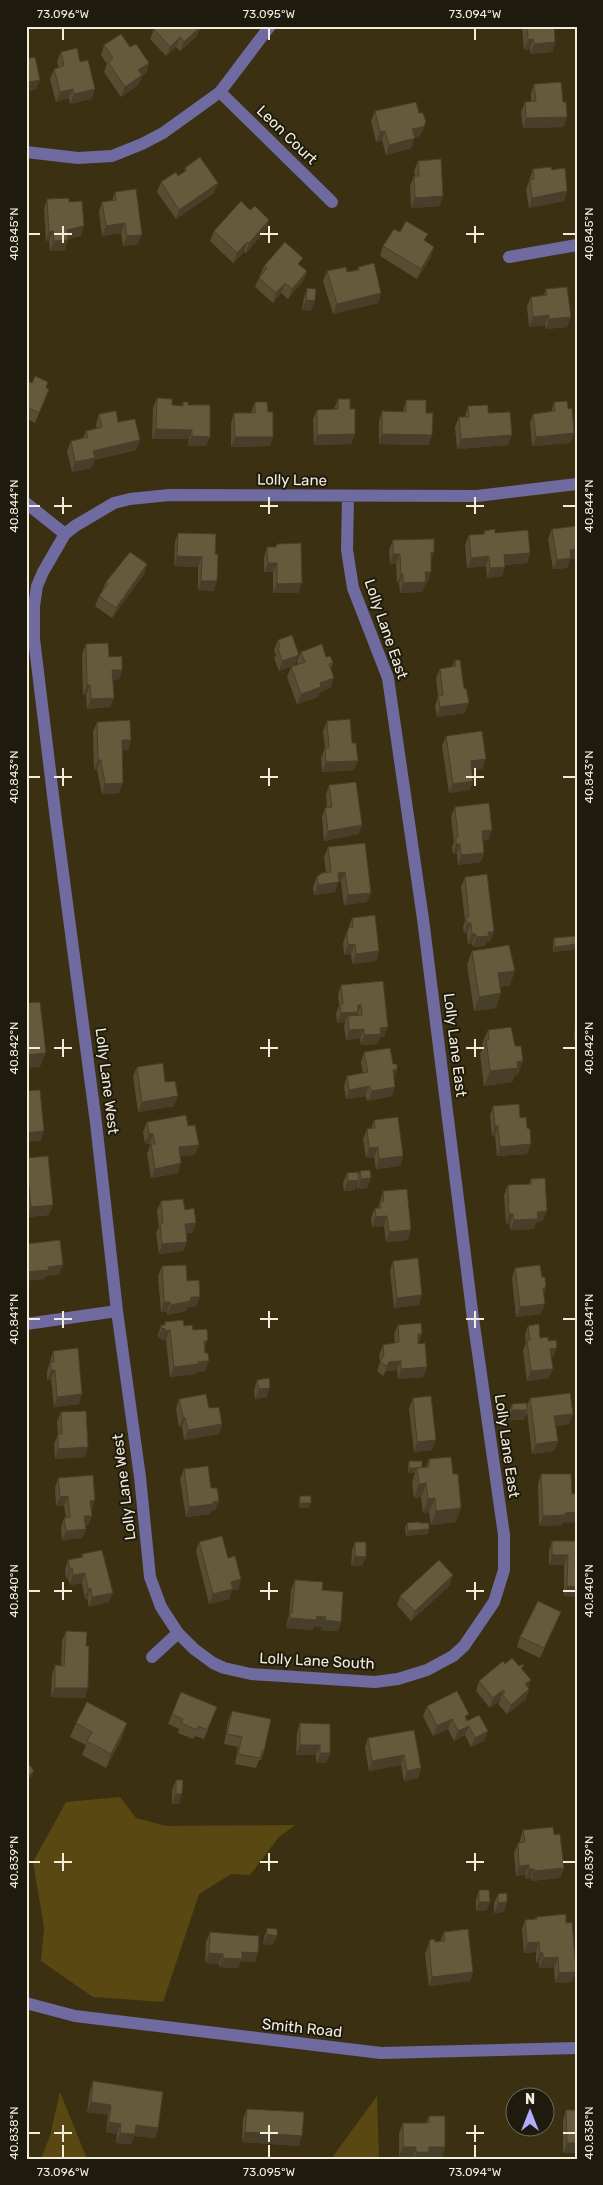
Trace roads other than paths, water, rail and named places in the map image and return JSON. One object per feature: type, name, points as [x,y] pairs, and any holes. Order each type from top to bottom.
[{"type":"street","points":[[26,152],[78,158],[112,156],[142,144],[163,132],[220,92],[270,26]]},
{"type":"street","name":"Leon Court","points":[[220,92],[332,202]]},
{"type":"street","points":[[509,257],[577,246]]},
{"type":"street","name":"Lolly Lane","points":[[65,534],[74,526],[114,503],[148,496],[477,496],[577,484]]},
{"type":"street","name":"Lolly Lane East","points":[[348,497],[346,550],[353,588],[388,678],[423,919],[472,1310],[504,1535],[504,1570],[494,1602]]},
{"type":"street","points":[[26,503],[65,534]]},
{"type":"street","name":"Lolly Lane West","points":[[65,534],[37,586],[34,606],[34,639],[96,1123],[117,1310],[140,1477],[150,1578],[161,1606],[178,1632]]},
{"type":"street","points":[[26,1324],[117,1310]]},
{"type":"street","name":"Lolly Lane South","points":[[178,1632],[203,1657],[224,1668],[251,1674],[375,1682],[411,1676],[454,1656],[476,1632],[494,1602]]},
{"type":"street","points":[[152,1657],[178,1632]]},
{"type":"street","name":"Smith Road","points":[[26,2003],[75,2016],[381,2052],[577,2048]]}]
